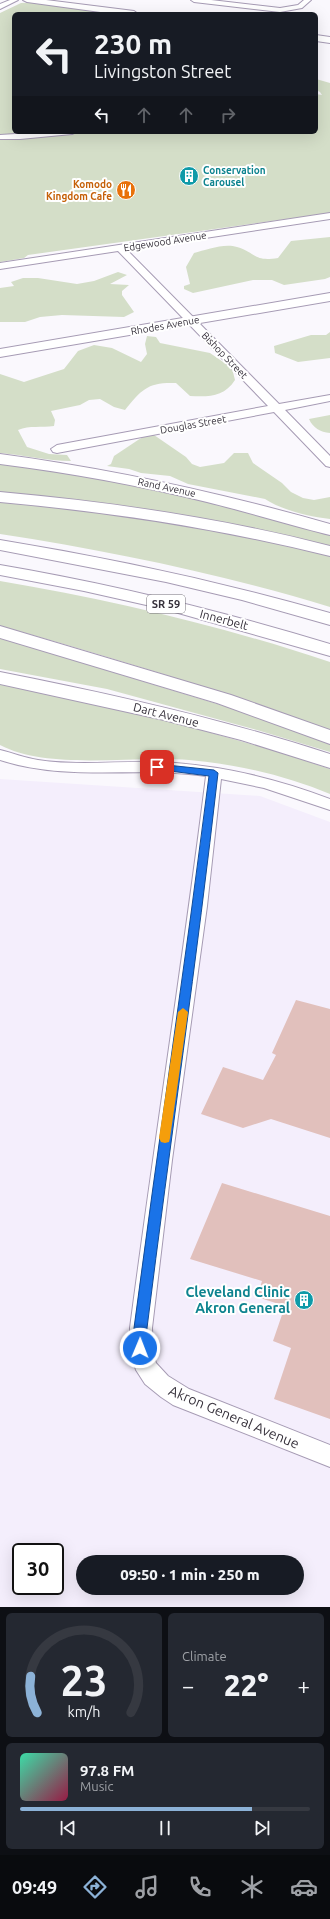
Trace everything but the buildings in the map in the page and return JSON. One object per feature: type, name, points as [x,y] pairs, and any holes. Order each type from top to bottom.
[{"type":"main road","name":"Rand Avenue","points":[[0,459],[75,469],[156,485],[255,508],[330,530]]},
{"type":"main road","points":[[0,497],[78,504],[147,513],[224,526],[330,551]]},
{"type":"main road","name":"SR 59","points":[[0,545],[130,568],[228,591],[330,619]]},
{"type":"main road","name":"Innerbelt","points":[[0,570],[86,585],[155,601],[330,650]]},
{"type":"main road","points":[[0,632],[224,699],[330,737]]},
{"type":"main road","name":"Dart Avenue","points":[[3,679],[65,690],[178,717],[285,746],[330,761]]},
{"type":"street","points":[[0,7],[15,0]]},
{"type":"street","points":[[27,0],[119,12]]},
{"type":"street","points":[[194,0],[280,10],[300,7],[308,0]]},
{"type":"street","points":[[222,11],[239,0]]},
{"type":"street","points":[[318,38],[330,40]]},
{"type":"street","points":[[0,137],[51,134]]},
{"type":"street","name":"Edgewood Avenue","points":[[0,266],[330,216]]},
{"type":"street","name":"Bishop Street","points":[[120,248],[330,463]]},
{"type":"street","name":"Rhodes Avenue","points":[[0,353],[330,297]]},
{"type":"street","name":"Douglas Street","points":[[57,449],[330,398]]},
{"type":"street","points":[[0,755],[14,760],[54,767],[77,769],[157,767],[214,773],[268,782],[330,804]]},
{"type":"street","name":"Akron General Avenue","points":[[214,773],[198,906],[140,1328],[140,1348],[143,1362],[149,1374],[158,1384],[181,1396],[330,1456]]},
{"type":"shaded area","points":[[0,779],[260,796],[330,822],[330,1607],[0,1607]]},
{"type":"green space","points":[[41,2],[114,12],[12,12],[12,134],[318,134],[318,94],[322,95],[318,91],[318,80],[330,83],[330,213],[28,255],[24,258],[0,262],[0,13],[21,3]]},
{"type":"green space","points":[[330,237],[330,277],[325,279],[284,285],[272,280],[253,280],[193,293],[184,289],[184,286],[190,284],[186,267],[194,253],[215,247],[232,246],[243,249],[259,258],[270,259],[278,258],[291,241]]},
{"type":"green space","points":[[118,272],[127,275],[110,284],[129,285],[122,291],[122,295],[134,312],[124,317],[62,315],[40,317],[25,322],[0,322],[0,288],[14,286],[11,282],[23,278],[38,278],[77,284],[94,281]]},
{"type":"green space","points":[[330,332],[330,358],[298,362],[275,353],[274,346],[311,335],[326,335]]},
{"type":"green space","points":[[147,336],[156,337],[160,343],[210,353],[232,368],[235,380],[226,390],[210,396],[190,396],[176,383],[159,384],[146,388],[125,410],[114,407],[100,399],[89,400],[80,405],[51,411],[55,420],[54,426],[18,430],[27,447],[49,454],[67,455],[71,461],[0,453],[0,374],[24,382],[64,369],[78,351],[94,345],[112,348],[141,362],[147,354],[145,344]]},
{"type":"green space","points":[[330,415],[330,433],[317,429],[309,419]]},
{"type":"green space","points":[[154,435],[186,457],[192,464],[200,467],[224,463],[234,453],[248,453],[253,463],[282,483],[291,492],[303,498],[314,500],[330,497],[330,519],[314,517],[296,512],[265,499],[188,484],[170,476],[141,473],[129,469],[107,466],[111,464],[114,456],[138,440],[145,436]]},
{"type":"green space","points":[[0,463],[64,471],[191,496],[330,534],[330,548],[0,495]]},
{"type":"green space","points":[[0,501],[189,523],[330,555],[330,607],[248,584],[166,564],[0,534]]},
{"type":"green space","points":[[0,581],[125,605],[166,615],[249,637],[330,662],[330,730],[166,675],[0,626]]},
{"type":"green space","points":[[0,638],[234,709],[330,744],[330,752],[257,730],[107,689],[0,669]]},
{"type":"green space","points":[[0,685],[8,685],[123,708],[283,753],[330,769],[330,794],[279,776],[225,764],[167,759],[67,760],[43,758],[20,753],[0,745]]},
{"type":"slow traffic","points":[[165,1138],[183,1012]]},
{"type":"place","name":"Conservation Carousel","points":[[189,176]]},
{"type":"place","name":"Komodo Kingdom Cafe","points":[[126,190]]},
{"type":"place","name":"Cleveland Clinic Akron General","points":[[304,1300]]},
{"type":"route","points":[[140,1348],[140,1328],[198,906],[214,773],[157,767]]}]
